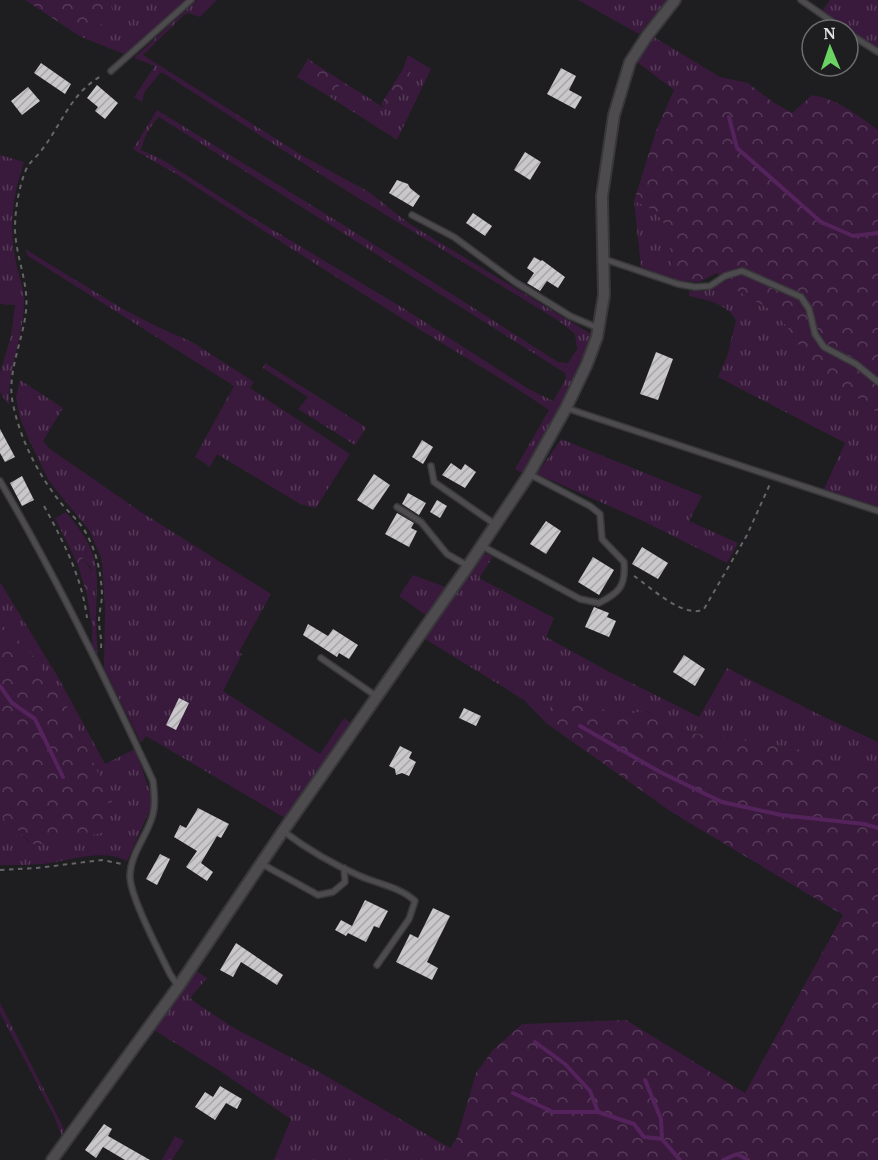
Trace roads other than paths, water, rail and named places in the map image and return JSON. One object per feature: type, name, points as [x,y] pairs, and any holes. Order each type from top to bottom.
[{"type":"street","points":[[52,1160],[178,987],[283,831],[482,546],[529,474],[566,408],[587,364],[598,328],[604,295],[602,196],[608,144],[623,80],[630,62],[675,0]]},
{"type":"lane","points":[[111,71],[191,0]]},
{"type":"lane","points":[[801,0],[827,18]]},
{"type":"lane","points":[[860,41],[878,52]]},
{"type":"lane","points":[[412,215],[454,237],[515,282],[570,316],[598,328]]},
{"type":"lane","points":[[604,259],[678,284],[695,287],[710,286],[725,276],[742,271],[801,297],[809,309],[815,334],[824,347],[856,364],[878,382]]},
{"type":"lane","points":[[566,408],[878,511]]},
{"type":"lane","points":[[431,466],[434,482],[496,525]]},
{"type":"lane","points":[[482,546],[580,599],[599,603],[615,595],[624,579],[624,562],[602,539],[600,514],[590,506],[529,474]]},
{"type":"lane","points":[[0,480],[99,664],[153,781],[155,801],[153,816],[136,852],[130,878],[135,897],[178,987]]},
{"type":"lane","points":[[397,507],[421,522],[447,554],[468,566]]},
{"type":"lane","points":[[321,658],[378,697]]},
{"type":"lane","points":[[283,831],[311,852],[407,894],[415,901],[409,919],[377,965]]},
{"type":"lane","points":[[262,864],[318,895],[333,892],[345,882],[344,868]]},
{"type":"waterway","points":[[729,117],[737,148],[821,222],[853,236],[878,233]]},
{"type":"waterway","points":[[0,686],[12,703],[35,719],[63,777]]},
{"type":"waterway","points":[[580,726],[660,772],[722,802],[781,815],[864,824],[878,828]]},
{"type":"waterway","points":[[535,1042],[565,1064],[590,1091],[598,1112]]},
{"type":"waterway","points":[[645,1080],[661,1119],[662,1139]]},
{"type":"waterway","points":[[513,1093],[553,1112],[598,1112],[634,1124],[644,1137],[662,1139],[680,1160]]},
{"type":"waterway","points":[[723,1160],[737,1154],[748,1160]]}]
